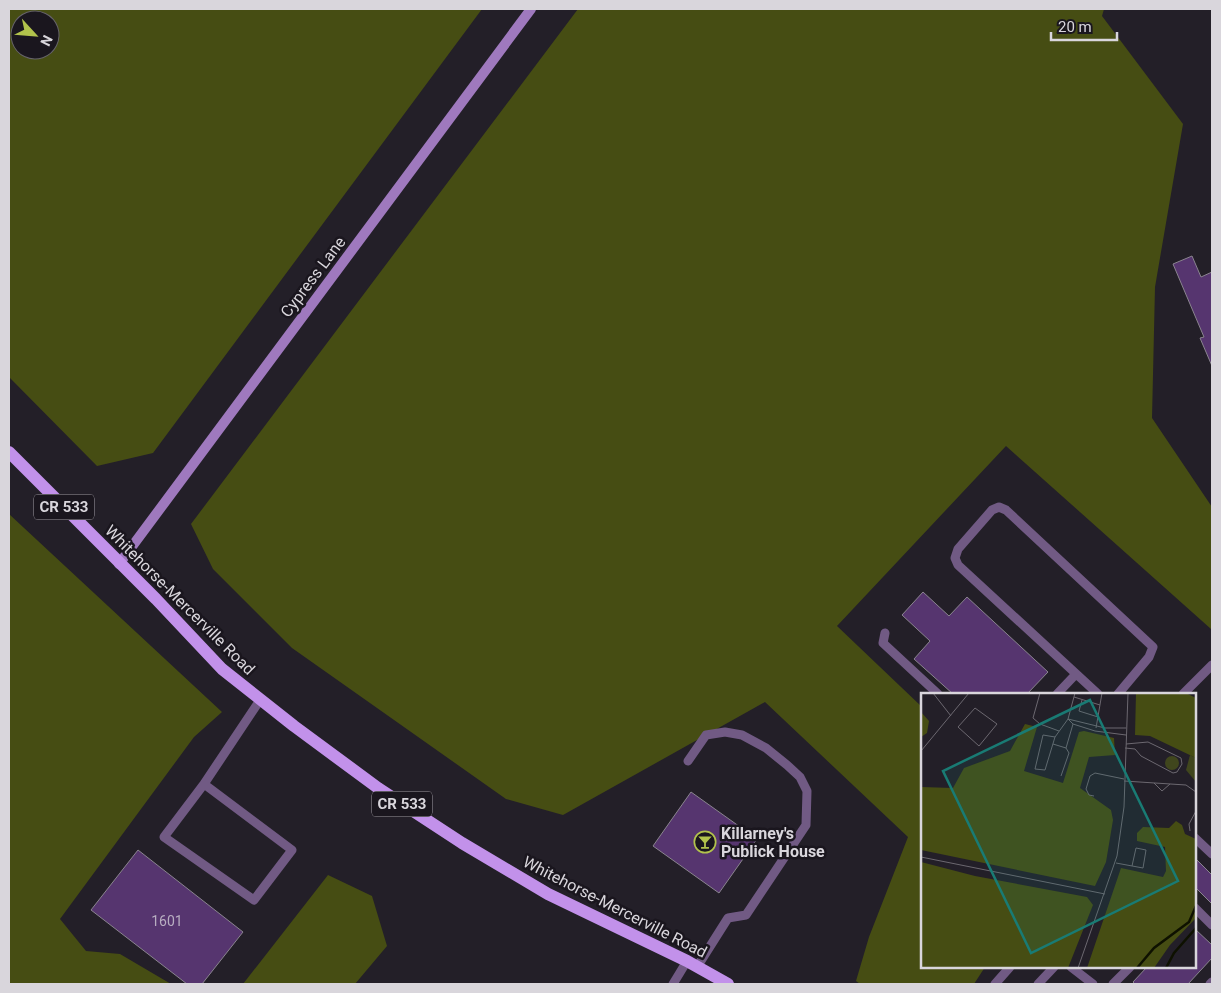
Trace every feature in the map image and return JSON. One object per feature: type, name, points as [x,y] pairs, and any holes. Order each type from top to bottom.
[{"type":"main road","name":"Whitehorse-Mercerville Road","points":[[9,452],[222,669],[260,700],[378,788],[462,844],[548,894],[692,964],[728,984]]},
{"type":"street","name":"Cypress Lane","points":[[119,564],[531,9]]},
{"type":"lane","points":[[1097,693],[958,565],[955,558],[958,549],[992,510],[999,507],[1006,510],[1154,647],[1149,657],[1119,693]]},
{"type":"lane","points":[[885,634],[883,643],[937,693]]},
{"type":"lane","points":[[1184,693],[1212,665]]},
{"type":"lane","points":[[1058,693],[1076,674]]},
{"type":"lane","points":[[204,784],[292,850],[254,900],[164,837],[204,784],[260,700]]},
{"type":"lane","points":[[674,984],[728,918],[746,915],[806,826],[807,791],[800,778],[766,748],[742,735],[726,732],[706,736],[688,761]]},
{"type":"lane","points":[[1196,839],[1212,854]]},
{"type":"lane","points":[[1196,909],[1212,925]]},
{"type":"lane","points":[[995,984],[1009,968]]},
{"type":"lane","points":[[1038,984],[1053,968]]},
{"type":"lane","points":[[1072,968],[1093,984]]},
{"type":"lane","points":[[1114,984],[1129,968]]},
{"type":"green space","points":[[9,9],[482,9],[153,453],[97,466],[9,377]]},
{"type":"green space","points":[[578,9],[1104,9],[1102,16],[1183,124],[1155,287],[1152,418],[1212,507],[1211,629],[1006,446],[837,626],[921,706],[921,968],[984,968],[974,984],[860,984],[856,981],[869,937],[908,837],[765,702],[563,815],[506,799],[292,648],[213,569],[191,524]]},
{"type":"green space","points":[[9,514],[222,712],[194,737],[60,919],[86,951],[120,954],[171,984],[9,984]]},
{"type":"green space","points":[[328,875],[372,896],[387,946],[355,984],[243,984]]},
{"type":"building","points":[[1192,256],[1201,277],[1212,272],[1212,366],[1200,338],[1204,337],[1173,264]]},
{"type":"building","points":[[923,592],[949,616],[967,597],[1048,672],[1028,693],[952,693],[914,659],[930,641],[902,615]]},
{"type":"building","name":"Killarney's Publick House","points":[[691,792],[757,839],[719,893],[653,846]]},
{"type":"building","points":[[138,850],[243,932],[202,984],[187,984],[91,910]]},
{"type":"building","points":[[1196,859],[1212,875],[1212,904],[1196,888]]},
{"type":"building","points":[[1196,930],[1212,945],[1212,958],[1188,984],[1135,984],[1133,982],[1146,968],[1196,968]]},
{"type":"place","name":"Killarney's Publick House","points":[[705,842]]}]
